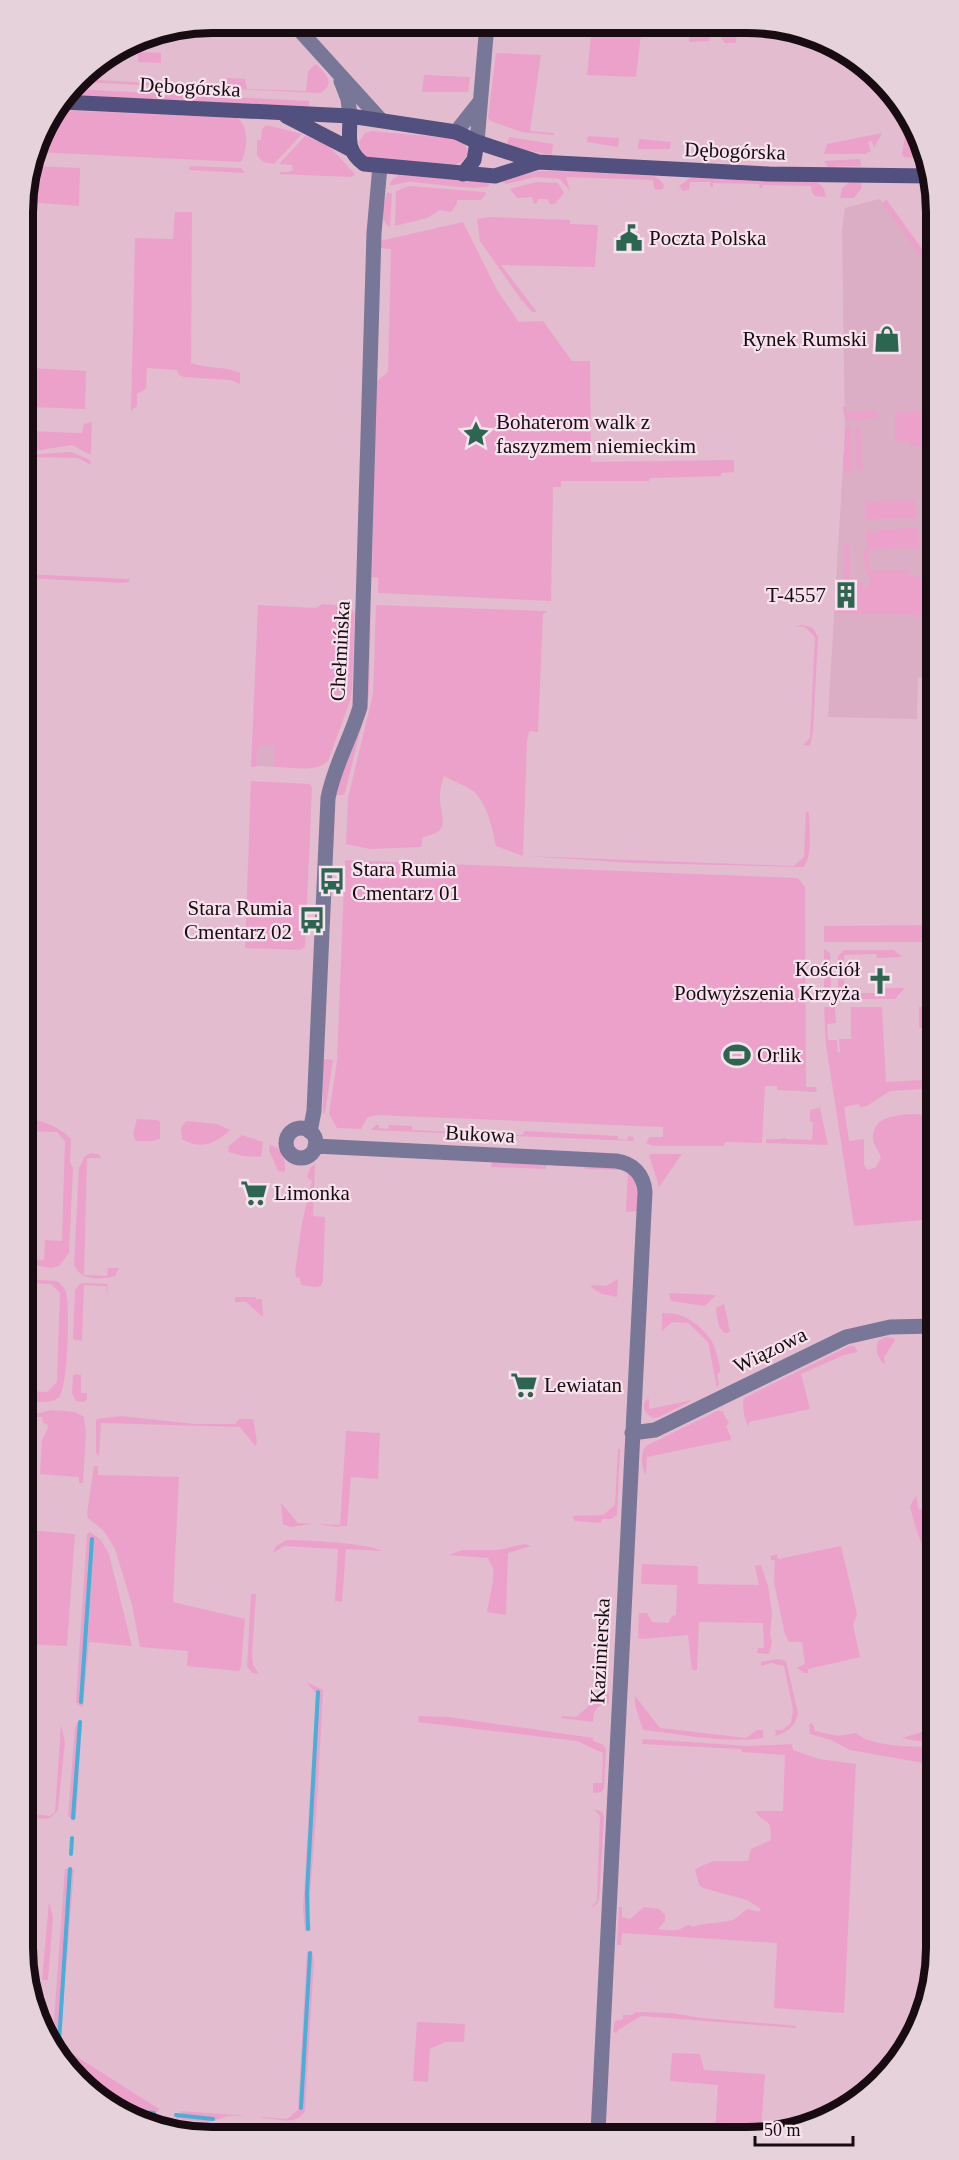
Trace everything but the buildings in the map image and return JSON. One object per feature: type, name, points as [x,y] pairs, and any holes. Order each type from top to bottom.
[{"type":"main road","name":"Dębogórska","points":[[70,102],[380,119],[456,132],[477,142],[538,162],[769,174],[922,176]]},
{"type":"main road","name":"Dębogórska","points":[[280,113],[350,149],[363,164],[495,176],[538,162]]},
{"type":"main road","points":[[350,116],[350,149]]},
{"type":"main road","points":[[463,174],[474,160],[477,142]]},
{"type":"street","points":[[302,33],[380,119]]},
{"type":"street","points":[[477,142],[486,33]]},
{"type":"street","points":[[338,72],[348,99],[350,116]]},
{"type":"street","points":[[456,132],[479,103]]},
{"type":"street","name":"Chełmińska","points":[[313,1139],[328,798],[332,777],[360,707],[374,233],[380,166]]},
{"type":"street","name":"Bukowa","points":[[313,1139],[616,1161],[627,1163],[639,1174]]},
{"type":"street","name":"Kazimierska","points":[[598,2127],[645,1192],[639,1174]]},
{"type":"street","name":"Wiązowa","points":[[632,1434],[655,1430],[846,1337],[890,1328],[926,1326]]},
{"type":"shaded area","points":[[591,33],[641,33],[636,77],[587,75]]},
{"type":"shaded area","points":[[690,33],[710,33],[709,41],[689,42]]},
{"type":"shaded area","points":[[717,33],[737,33],[736,43],[725,43]]},
{"type":"shaded area","points":[[138,52],[161,53],[161,63],[138,62]]},
{"type":"shaded area","points":[[496,53],[541,55],[530,131],[554,133],[554,135],[521,132],[488,118]]},
{"type":"shaded area","points":[[316,64],[326,75],[329,82],[325,90],[320,93],[88,82],[91,80],[227,87],[227,78],[245,79],[247,89],[306,91],[308,71]]},
{"type":"shaded area","points":[[424,75],[470,77],[468,92],[422,92]]},
{"type":"shaded area","points":[[81,89],[309,101],[309,107],[76,96]]},
{"type":"shaded area","points":[[65,110],[237,118],[244,126],[246,138],[241,162],[44,152],[51,133]]},
{"type":"shaded area","points":[[266,125],[302,134],[274,164],[263,162],[257,155],[257,140],[261,140],[262,130]]},
{"type":"shaded area","points":[[372,131],[459,139],[466,147],[467,154],[463,160],[454,165],[369,158],[361,152],[359,142],[365,133]]},
{"type":"shaded area","points":[[882,133],[874,148],[872,141],[868,142],[871,151],[865,154],[824,154],[827,144]]},
{"type":"shaded area","points":[[305,136],[327,144],[355,174],[352,177],[279,174],[293,170],[292,165],[279,164]]},
{"type":"shaded area","points":[[588,136],[619,138],[618,147],[587,142]]},
{"type":"shaded area","points":[[905,136],[909,136],[918,158],[904,157],[902,154]]},
{"type":"shaded area","points":[[509,137],[553,144],[552,154],[506,146]]},
{"type":"shaded area","points":[[639,139],[671,142],[670,149],[638,149]]},
{"type":"shaded area","points":[[860,159],[861,166],[828,167],[824,161]]},
{"type":"shaded area","points":[[39,166],[80,168],[79,206],[33,202]]},
{"type":"shaded area","points":[[190,166],[241,168],[245,173],[189,170]]},
{"type":"shaded area","points":[[540,171],[653,176],[664,185],[663,189],[657,190],[654,188],[653,180],[566,177],[570,191],[560,179],[536,177],[506,184],[501,180]]},
{"type":"shaded area","points":[[399,175],[489,182],[489,186],[463,187],[409,182],[389,185]]},
{"type":"shaded area","points":[[690,178],[812,181],[822,186],[826,197],[815,196],[811,186],[763,185],[760,188],[759,184],[713,183],[713,187],[710,186],[710,182],[690,182],[689,190],[683,191],[679,186]]},
{"type":"shaded area","points":[[852,180],[862,180],[861,189],[854,198],[840,198],[842,188]]},
{"type":"shaded area","points":[[536,182],[558,183],[564,193],[555,204],[550,204],[547,199],[538,199],[534,204],[532,197],[517,198],[510,189]]},
{"type":"shaded area","points":[[409,186],[485,192],[486,194],[481,200],[457,200],[451,212],[440,210],[427,218],[395,226],[396,191]]},
{"type":"shaded area","points":[[387,192],[392,194],[390,227],[383,215]]},
{"type":"shaded area","points":[[879,199],[885,204],[926,265],[926,677],[918,678],[917,719],[828,717],[845,432],[842,230],[845,208]]},
{"type":"shaded area","points":[[886,199],[926,254],[926,265],[883,203]]},
{"type":"shaded area","points":[[175,212],[192,212],[191,363],[240,373],[240,384],[231,380],[184,377],[179,375],[177,370],[147,368],[146,389],[137,394],[137,406],[131,411],[135,238],[173,239]]},
{"type":"shaded area","points":[[490,217],[570,220],[570,224],[598,225],[595,267],[501,265],[537,312],[532,312],[480,241],[477,219]]},
{"type":"shaded area","points":[[463,222],[497,290],[519,322],[543,321],[572,361],[590,361],[591,462],[734,460],[734,472],[721,473],[721,476],[650,478],[649,481],[561,481],[561,487],[553,487],[551,601],[378,593],[378,578],[372,577],[376,382],[388,372],[391,249],[381,248],[380,241]]},
{"type":"shaded area","points":[[33,368],[86,371],[85,409],[33,407]]},
{"type":"shaded area","points":[[843,407],[846,412],[878,412],[878,418],[845,420]]},
{"type":"shaded area","points":[[895,412],[926,412],[926,445],[910,446],[910,441],[895,441]]},
{"type":"shaded area","points":[[92,422],[91,455],[72,445],[33,450],[33,431],[82,433],[84,424]]},
{"type":"shaded area","points":[[845,426],[851,429],[853,471],[843,471]]},
{"type":"shaded area","points":[[876,426],[860,427],[863,470],[857,471],[855,429],[856,427]]},
{"type":"shaded area","points":[[72,452],[90,460],[91,465],[78,458],[33,457],[33,454]]},
{"type":"shaded area","points":[[914,500],[917,518],[866,519],[866,502]]},
{"type":"shaded area","points":[[917,527],[920,548],[868,549],[869,571],[910,570],[910,573],[904,576],[916,576],[926,583],[926,615],[836,613],[838,543],[838,580],[843,580],[844,544],[849,545],[849,580],[861,581],[864,588],[868,588],[871,581],[866,572],[863,550],[867,549],[866,532]]},
{"type":"shaded area","points":[[33,574],[130,579],[125,583],[33,578]]},
{"type":"shaded area","points":[[322,604],[347,606],[355,612],[350,701],[328,761],[323,765],[310,768],[274,767],[274,745],[258,745],[257,766],[251,767],[258,605],[316,608]]},
{"type":"shaded area","points":[[376,605],[547,611],[543,614],[538,732],[529,731],[527,741],[523,856],[496,846],[488,815],[481,800],[470,789],[444,776],[440,793],[442,827],[433,835],[423,837],[421,847],[370,849],[346,844],[348,798],[373,694]]},
{"type":"shaded area","points":[[371,609],[369,695],[345,793],[335,795],[367,699]]},
{"type":"shaded area","points":[[802,625],[813,628],[818,637],[813,731],[810,746],[804,744],[810,738],[815,637],[805,627],[794,626]]},
{"type":"shaded area","points":[[258,745],[275,745],[274,767],[257,766]]},
{"type":"shaded area","points":[[251,781],[310,784],[312,788],[305,947],[300,950],[245,948]]},
{"type":"shaded area","points":[[806,811],[809,813],[810,842],[808,857],[803,867],[633,863],[525,856],[794,866],[804,857]]},
{"type":"shaded area","points":[[345,860],[798,878],[805,887],[806,1087],[816,1087],[817,1092],[777,1090],[777,1086],[765,1086],[762,1143],[725,1142],[724,1146],[653,1146],[646,1143],[650,1137],[663,1137],[663,1127],[376,1115],[367,1118],[361,1129],[337,1128],[329,1114],[337,1061]]},
{"type":"shaded area","points":[[926,925],[926,942],[824,942],[824,926]]},
{"type":"shaded area","points":[[824,949],[830,953],[831,996],[824,1001]]},
{"type":"shaded area","points":[[844,950],[894,950],[902,957],[877,958],[876,954],[844,955],[844,993],[852,993],[852,999],[842,999],[838,994],[838,956]]},
{"type":"shaded area","points":[[877,988],[905,988],[895,999],[857,999],[857,993],[876,993]]},
{"type":"shaded area","points":[[824,1007],[835,1007],[836,1023],[827,1024],[828,1040],[837,1040],[838,1053],[840,1052],[839,1039],[851,1039],[851,1007],[882,1007],[886,1082],[922,1080],[922,1089],[890,1091],[867,1106],[860,1107],[859,1104],[844,1107],[849,1141],[864,1139],[864,1165],[868,1170],[876,1167],[881,1158],[873,1139],[875,1128],[880,1122],[897,1116],[926,1114],[926,1220],[854,1226],[826,1045]]},
{"type":"shaded area","points":[[919,1007],[926,1007],[926,1028],[919,1028]]},
{"type":"shaded area","points":[[333,1060],[325,1113],[323,1113],[323,1061]]},
{"type":"shaded area","points":[[819,1104],[828,1145],[766,1143],[766,1139],[783,1139],[784,1137],[812,1140],[813,1122],[810,1122],[810,1110],[819,1108]]},
{"type":"shaded area","points":[[137,1119],[160,1122],[160,1139],[136,1141],[133,1134]]},
{"type":"shaded area","points":[[33,1120],[50,1125],[71,1139],[70,1162],[73,1168],[69,1253],[59,1266],[51,1268],[33,1265],[33,1259],[44,1260],[45,1240],[62,1241],[65,1141],[57,1132],[33,1131]]},
{"type":"shaded area","points":[[186,1121],[217,1124],[230,1130],[213,1142],[195,1144],[182,1139],[181,1128]]},
{"type":"shaded area","points":[[379,1125],[379,1128],[388,1129],[389,1125],[412,1126],[412,1130],[477,1133],[478,1129],[497,1130],[497,1134],[523,1135],[524,1131],[618,1136],[618,1139],[627,1140],[628,1136],[633,1137],[634,1141],[371,1130]]},
{"type":"shaded area","points":[[242,1135],[263,1142],[261,1157],[228,1152],[229,1146]]},
{"type":"shaded area","points":[[270,1145],[283,1155],[285,1172],[278,1171],[269,1150]]},
{"type":"shaded area","points":[[91,1153],[100,1155],[101,1158],[87,1158],[84,1275],[107,1276],[108,1268],[119,1268],[115,1276],[103,1278],[85,1276],[77,1270],[74,1264],[79,1168],[85,1156]]},
{"type":"shaded area","points":[[682,1154],[659,1187],[649,1155]]},
{"type":"shaded area","points":[[492,1161],[546,1164],[546,1169],[491,1167]]},
{"type":"shaded area","points":[[315,1164],[313,1216],[325,1217],[323,1281],[321,1286],[315,1287],[301,1285],[300,1278],[296,1277],[295,1272],[302,1222],[312,1181],[307,1177],[310,1168]]},
{"type":"shaded area","points":[[584,1165],[610,1166],[619,1168],[627,1171],[636,1184],[638,1211],[626,1212],[628,1173],[624,1170],[585,1169]]},
{"type":"shaded area","points":[[33,1279],[57,1281],[66,1292],[68,1329],[64,1379],[59,1397],[48,1402],[33,1402],[33,1391],[47,1392],[57,1382],[60,1293],[51,1284],[33,1283]]},
{"type":"shaded area","points":[[618,1279],[617,1297],[602,1294],[591,1285],[606,1286]]},
{"type":"shaded area","points":[[80,1284],[107,1284],[108,1297],[106,1286],[84,1285],[82,1341],[73,1339],[75,1290]]},
{"type":"shaded area","points":[[669,1293],[716,1295],[705,1306],[671,1301]]},
{"type":"shaded area","points":[[235,1297],[262,1299],[263,1317],[246,1302],[235,1302]]},
{"type":"shaded area","points":[[724,1304],[730,1332],[725,1333],[719,1325],[716,1308]]},
{"type":"shaded area","points":[[662,1313],[677,1314],[690,1320],[711,1340],[720,1368],[717,1374],[719,1384],[717,1388],[708,1342],[688,1323],[672,1322],[662,1331]]},
{"type":"shaded area","points":[[885,1337],[895,1340],[884,1357],[885,1365],[880,1360],[877,1347],[879,1340]]},
{"type":"shaded area","points":[[849,1346],[854,1346],[858,1352],[844,1355],[801,1374],[810,1409],[749,1422],[749,1427],[744,1413],[744,1398]]},
{"type":"shaded area","points":[[75,1374],[81,1375],[81,1393],[87,1393],[87,1399],[84,1402],[76,1401],[72,1393]]},
{"type":"shaded area","points":[[649,1399],[649,1409],[693,1400],[653,1418],[644,1408],[646,1400]]},
{"type":"shaded area","points":[[52,1410],[75,1412],[84,1417],[86,1432],[83,1483],[79,1483],[79,1477],[40,1474],[42,1440],[48,1428],[47,1424],[43,1423],[42,1417],[33,1417],[35,1414]]},
{"type":"shaded area","points":[[717,1411],[722,1411],[729,1423],[726,1426],[731,1437],[730,1442],[729,1440],[647,1457],[646,1475],[642,1460],[646,1446]]},
{"type":"shaded area","points":[[121,1416],[195,1424],[235,1424],[239,1419],[253,1419],[257,1442],[255,1446],[240,1427],[101,1423],[99,1457],[96,1453],[96,1419]]},
{"type":"shaded area","points":[[346,1431],[380,1433],[378,1479],[351,1477],[347,1526],[315,1524],[340,1525]]},
{"type":"shaded area","points":[[618,1449],[620,1449],[617,1515],[611,1519],[602,1519],[601,1523],[575,1521],[572,1516],[603,1515],[615,1505]]},
{"type":"shaded area","points":[[94,1466],[98,1466],[98,1475],[179,1477],[173,1602],[245,1619],[239,1671],[187,1666],[188,1651],[140,1647],[132,1605],[115,1549],[104,1531],[88,1518]]},
{"type":"shaded area","points":[[916,1496],[919,1510],[926,1508],[926,1531],[924,1531],[926,1555],[920,1540],[910,1506]]},
{"type":"shaded area","points":[[281,1503],[298,1523],[312,1524],[290,1527],[283,1524]]},
{"type":"shaded area","points":[[33,1530],[75,1534],[67,1646],[33,1644]]},
{"type":"shaded area","points":[[90,1532],[101,1540],[109,1554],[132,1646],[89,1642],[83,1707],[76,1701],[87,1534]]},
{"type":"shaded area","points":[[287,1540],[351,1544],[382,1551],[346,1549],[342,1602],[335,1601],[338,1549],[284,1546],[273,1553],[276,1546]]},
{"type":"shaded area","points":[[525,1544],[531,1546],[508,1553],[506,1615],[487,1612],[493,1581],[493,1568],[488,1558],[449,1555],[462,1550],[498,1550]]},
{"type":"shaded area","points":[[841,1546],[857,1614],[853,1625],[860,1657],[808,1669],[808,1673],[804,1673],[797,1668],[805,1664],[802,1642],[789,1642],[785,1634],[774,1583],[775,1560],[771,1560],[771,1556],[777,1554],[778,1559]]},
{"type":"shaded area","points":[[642,1564],[698,1566],[698,1584],[759,1585],[755,1566],[761,1565],[768,1586],[772,1613],[770,1634],[772,1642],[769,1654],[757,1653],[758,1648],[764,1648],[763,1623],[699,1622],[697,1670],[692,1670],[688,1635],[638,1638],[639,1613],[647,1613],[652,1622],[668,1623],[672,1616],[676,1615],[677,1585],[641,1584]]},
{"type":"shaded area","points":[[251,1594],[256,1594],[253,1665],[259,1674],[253,1673],[247,1667]]},
{"type":"shaded area","points":[[777,1659],[786,1661],[798,1713],[790,1728],[774,1736],[775,1730],[783,1730],[791,1723],[793,1709],[784,1666],[771,1663],[761,1666],[761,1662]]},
{"type":"shaded area","points":[[306,1682],[323,1690],[309,1915],[311,1930],[305,1931],[303,1910],[316,1693]]},
{"type":"shaded area","points":[[605,1692],[609,1692],[609,1703],[596,1709],[593,1722],[561,1718],[562,1716],[576,1717]]},
{"type":"shaded area","points":[[635,1696],[660,1728],[746,1738],[757,1730],[763,1730],[763,1738],[719,1739],[643,1730],[635,1705]]},
{"type":"shaded area","points":[[419,1716],[449,1717],[593,1738],[593,1741],[602,1744],[606,1749],[604,1789],[593,1793],[593,1783],[602,1783],[603,1753],[577,1741],[418,1722]]},
{"type":"shaded area","points":[[82,1721],[76,1819],[71,1819],[68,1816],[75,1727],[78,1722]]},
{"type":"shaded area","points":[[813,1724],[815,1731],[838,1736],[856,1733],[863,1738],[882,1744],[926,1747],[926,1763],[850,1750],[831,1740],[810,1734],[809,1725]]},
{"type":"shaded area","points":[[61,1725],[65,1742],[58,1809],[54,1815],[48,1818],[35,1818],[33,1814],[50,1816],[55,1812]]},
{"type":"shaded area","points":[[926,1731],[926,1741],[902,1738]]},
{"type":"shaded area","points":[[643,1739],[749,1746],[792,1744],[793,1750],[819,1759],[856,1764],[844,2013],[774,2008],[777,1943],[622,1933],[621,1945],[617,1945],[619,1907],[622,1907],[622,1917],[630,1919],[644,1907],[659,1909],[665,1915],[665,1921],[658,1929],[670,1930],[688,1925],[693,1927],[732,1920],[748,1909],[759,1912],[761,1909],[747,1900],[703,1888],[699,1885],[695,1869],[713,1861],[748,1861],[751,1849],[771,1840],[769,1823],[755,1811],[783,1811],[785,1755],[742,1752],[741,1749],[642,1744]]},
{"type":"shaded area","points":[[594,1809],[602,1812],[604,1817],[599,1899],[597,1904],[590,1908],[597,1901],[600,1816]]},
{"type":"shaded area","points":[[65,1869],[74,1869],[60,2043],[53,2030]]},
{"type":"shaded area","points":[[49,1902],[53,1917],[48,1980],[42,1980]]},
{"type":"shaded area","points":[[312,1951],[314,1961],[305,2110],[302,2115],[293,2120],[263,2118],[261,2117],[287,2119],[298,2110],[307,1952]]},
{"type":"shaded area","points":[[636,2012],[671,2013],[796,2026],[796,2028],[641,2016],[618,2030],[617,2033],[613,2032],[615,2021],[623,2019],[623,2015],[632,2015]]},
{"type":"shaded area","points":[[417,2022],[465,2024],[464,2042],[445,2042],[430,2049],[428,2082],[413,2081]]},
{"type":"shaded area","points":[[64,2049],[159,2109],[154,2113],[154,2118],[122,2103],[103,2090],[85,2075]]},
{"type":"shaded area","points":[[672,2053],[700,2054],[704,2070],[765,2074],[761,2126],[715,2127],[718,2085],[670,2081]]},
{"type":"shaded area","points":[[181,2111],[247,2116],[228,2116],[209,2122],[176,2119],[176,2113],[181,2114]]},
{"type":"waterway","points":[[81,1702],[92,1539]]},
{"type":"waterway","points":[[308,1929],[307,1893],[318,1692]]},
{"type":"waterway","points":[[73,1818],[80,1722]]},
{"type":"waterway","points":[[71,1854],[72,1838]]},
{"type":"waterway","points":[[59,2041],[70,1869]]},
{"type":"waterway","points":[[301,2108],[310,1953]]},
{"type":"waterway","points":[[140,2112],[154,2113]]},
{"type":"waterway","points":[[176,2115],[213,2119]]},
{"type":"place","name":"Poczta Polska","points":[[629,238]]},
{"type":"place","name":"Rynek Rumski","points":[[887,339]]},
{"type":"place","name":"Bohaterom walk z faszyzmem niemieckim","points":[[476,434]]},
{"type":"place","name":"T-4557","points":[[846,595]]},
{"type":"place","name":"Stara Rumia Cmentarz 01","points":[[332,881]]},
{"type":"place","name":"Stara Rumia Cmentarz 02","points":[[312,920]]},
{"type":"place","name":"Kościół Podwyższenia Krzyża","points":[[880,981]]},
{"type":"place","name":"Orlik","points":[[737,1055]]},
{"type":"place","name":"Limonka","points":[[254,1193]]},
{"type":"place","name":"Lewiatan","points":[[524,1385]]}]
